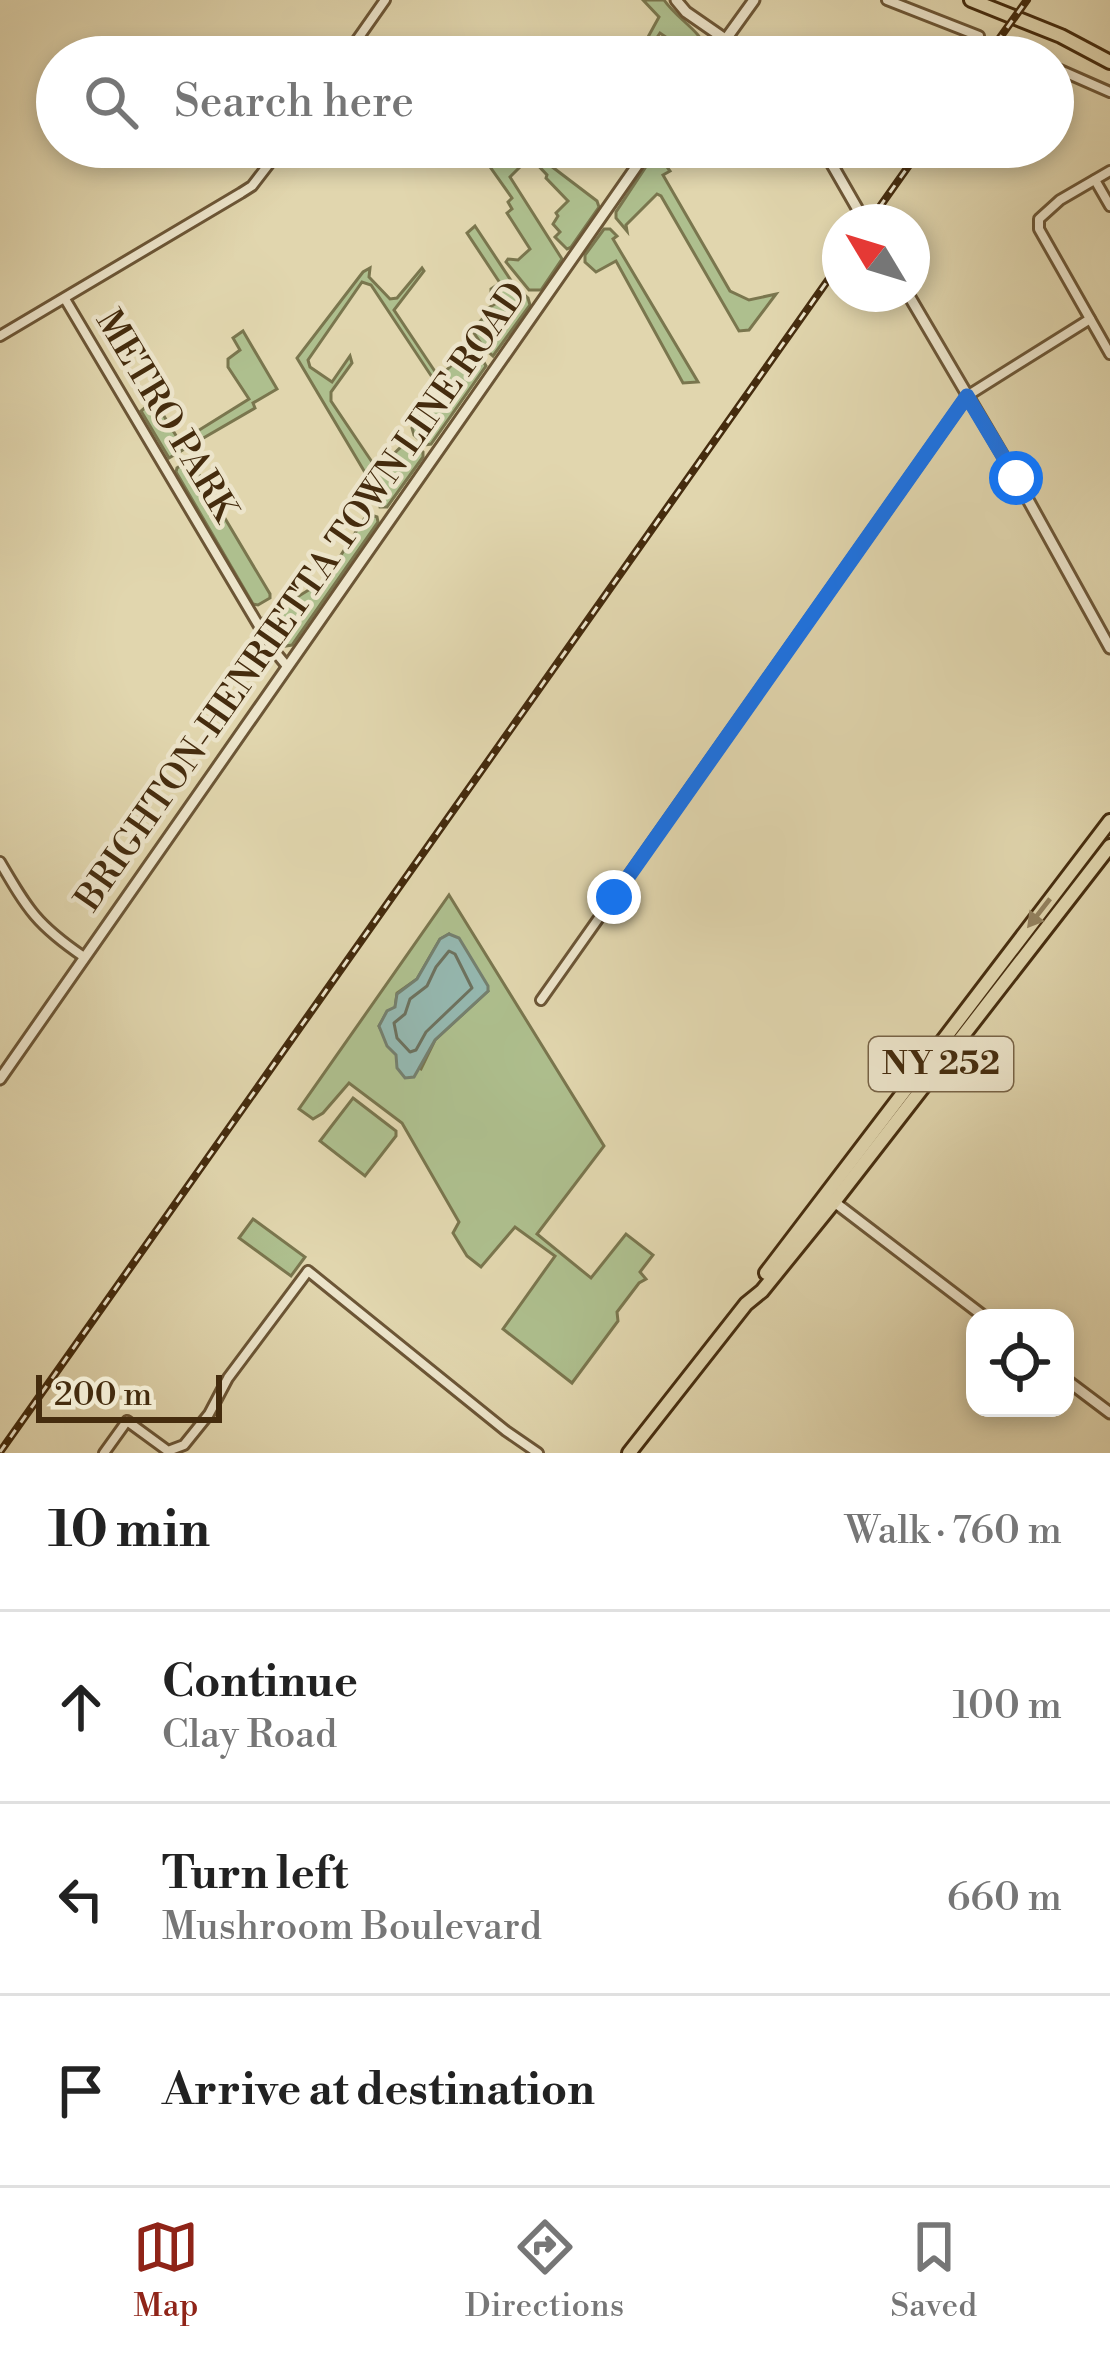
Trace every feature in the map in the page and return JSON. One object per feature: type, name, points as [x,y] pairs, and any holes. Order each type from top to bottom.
[{"type":"main road","points":[[971,0],[1061,36]]},
{"type":"main road","points":[[1074,43],[1110,62]]},
{"type":"main road","name":"NY 252","points":[[629,1453],[746,1304],[762,1291],[1110,820]]},
{"type":"main road","name":"NY 252","points":[[829,1198],[1110,846]]},
{"type":"street","points":[[360,36],[385,0]]},
{"type":"street","points":[[676,0],[722,36]]},
{"type":"street","points":[[728,36],[754,0]]},
{"type":"street","points":[[887,0],[979,36]]},
{"type":"street","points":[[1074,76],[1110,92]]},
{"type":"street","name":"METRO PARK","points":[[266,168],[241,194],[65,299],[286,665]]},
{"type":"street","name":"BRIGHTON-HENRIETTA TOWN LINE ROAD","points":[[0,1079],[635,168]]},
{"type":"street","points":[[834,168],[855,204]]},
{"type":"street","points":[[1110,172],[1052,206],[1040,219],[1039,229],[1110,354]]},
{"type":"street","points":[[1095,180],[1110,206]]},
{"type":"street","points":[[0,336],[65,299]]},
{"type":"street","points":[[918,312],[1110,648]]},
{"type":"street","points":[[541,1000],[967,396],[1090,319]]},
{"type":"street","points":[[0,862],[43,928],[84,957]]},
{"type":"street","points":[[829,1198],[974,1309]]},
{"type":"street","points":[[104,1453],[127,1421],[168,1451],[184,1445],[308,1271],[538,1453]]},
{"type":"street","points":[[1074,1386],[1110,1413]]},
{"type":"green space","points":[[643,0],[664,0],[699,36],[649,36],[659,17]]},
{"type":"green space","points":[[491,168],[519,168],[510,177],[562,259],[541,290],[529,290],[506,262],[518,260],[530,249],[507,213],[512,198]]},
{"type":"green space","points":[[540,168],[554,168],[599,207],[567,249],[555,237],[560,232],[553,224],[568,201]]},
{"type":"green space","points":[[645,168],[668,168],[663,175],[730,291],[749,300],[776,294],[749,330],[739,331],[661,196],[657,194],[626,225],[627,231],[616,212]]},
{"type":"green space","points":[[475,226],[530,305],[493,356],[472,330],[495,304],[491,289],[500,283],[467,233]]},
{"type":"green space","points":[[604,229],[617,236],[613,239],[698,382],[683,383],[616,261],[596,272],[585,262]]},
{"type":"green space","points":[[370,268],[369,277],[390,299],[397,298],[422,268],[424,271],[394,310],[438,376],[471,350],[477,350],[486,366],[431,444],[425,445],[412,428],[436,383],[371,285],[362,282],[308,360],[310,367],[332,382],[350,356],[352,363],[331,392],[331,401],[374,465],[379,468],[405,443],[423,452],[387,507],[380,507],[376,491],[297,358]]},
{"type":"green space","points":[[243,331],[277,389],[253,403],[255,408],[169,458],[141,411],[154,400],[180,442],[249,399],[228,367],[228,359],[240,350],[233,338]]},
{"type":"green space","points":[[188,461],[270,594],[258,605],[253,604],[176,472]]},
{"type":"green space","points":[[371,515],[378,522],[292,645],[279,647],[263,618],[325,580]]},
{"type":"green space","points":[[449,895],[604,1146],[537,1234],[591,1278],[626,1234],[653,1255],[640,1272],[646,1279],[617,1312],[618,1321],[572,1383],[503,1329],[555,1256],[515,1227],[481,1267],[467,1256],[453,1233],[459,1222],[402,1123],[349,1083],[313,1119],[299,1109]],"holes":[[[449,934],[488,991],[435,1040],[421,1069],[395,1052],[379,1026],[395,1008],[397,993],[417,979],[440,939]]]},
{"type":"green space","points":[[353,1098],[396,1131],[365,1176],[320,1141]]},
{"type":"green space","points":[[253,1219],[305,1257],[291,1276],[239,1238]]},
{"type":"water","points":[[449,934],[459,938],[488,991],[435,1040],[414,1077],[405,1078],[379,1026],[395,1007],[397,994],[417,979],[440,939]]},
{"type":"railway","points":[[1001,36],[1027,0]]},
{"type":"railway","points":[[882,204],[907,168]]},
{"type":"railway","points":[[0,1452],[822,288]]},
{"type":"route","points":[[614,897],[967,396],[1016,478]]}]
